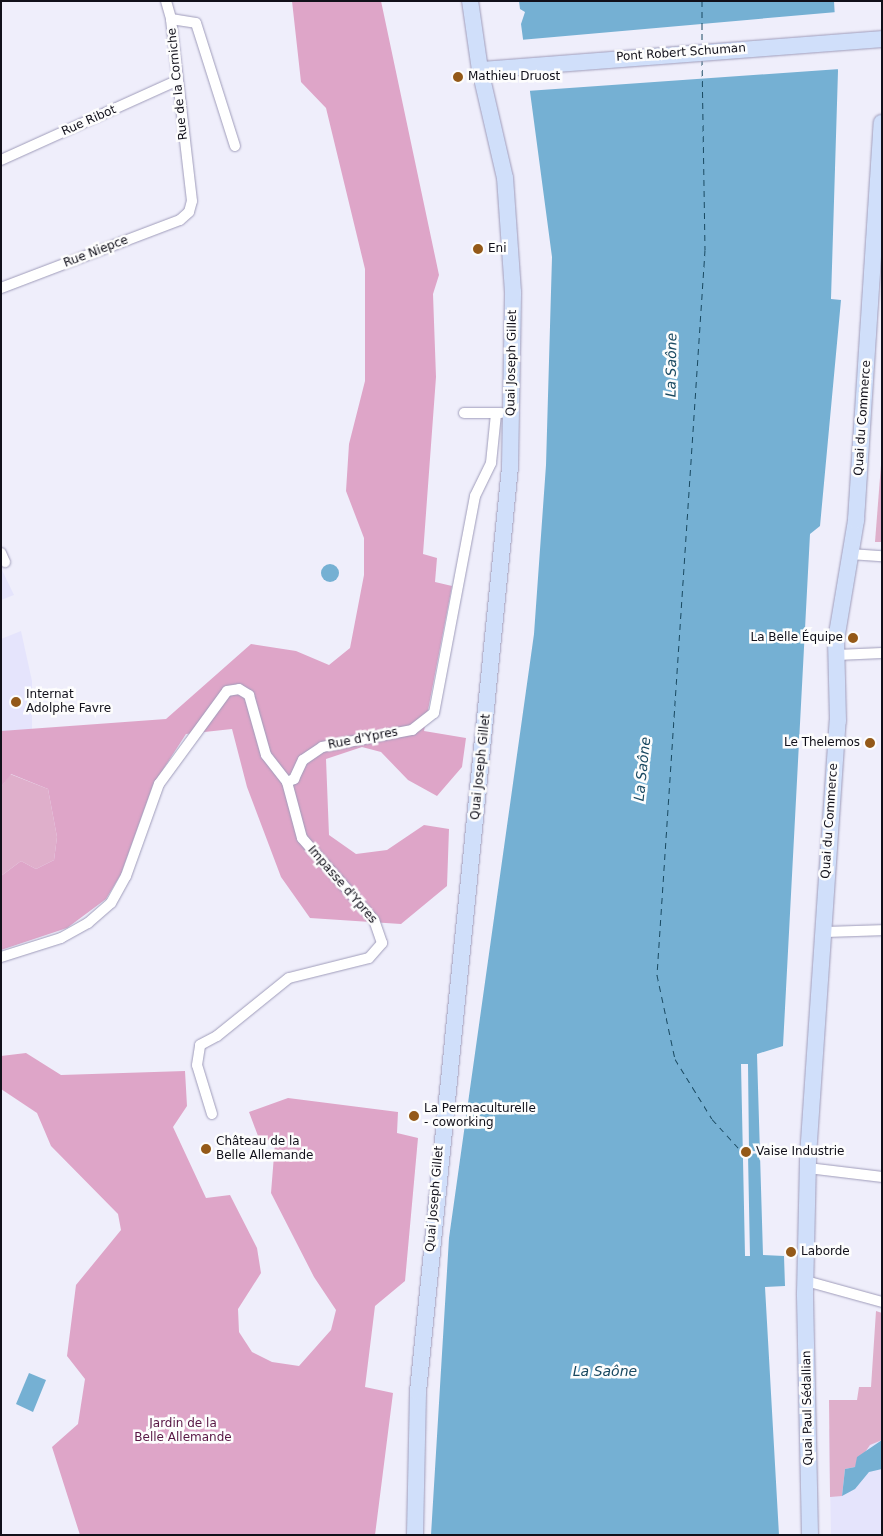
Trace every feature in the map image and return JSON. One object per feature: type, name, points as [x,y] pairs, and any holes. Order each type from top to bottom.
[{"type":"main road","name":"Quai Joseph Gillet","points":[[416,1535],[418,1392],[510,467],[503,413],[513,292],[505,178],[480,70],[470,1]]},
{"type":"main road","name":"Pont Robert Schuman","points":[[480,70],[836,41],[882,39]]},
{"type":"main road","name":"Quai du Commerce","points":[[806,1281],[808,1168],[838,721],[837,655],[839,605],[856,520],[882,123]]},
{"type":"main road","name":"Quai Paul Sédallian","points":[[806,1281],[810,1535]]},
{"type":"street","points":[[166,1],[171,19]]},
{"type":"street","name":"Rue de la Corniche","points":[[189,212],[192,201],[176,81],[171,19],[196,23],[235,146]]},
{"type":"street","name":"Rue Ribot","points":[[1,160],[176,81]]},
{"type":"street","name":"Rue Niepce","points":[[1,288],[180,220],[189,212]]},
{"type":"street","points":[[464,413],[503,413]]},
{"type":"street","name":"Rue d'Ypres","points":[[287,782],[294,779],[303,760],[322,747],[412,730],[434,713],[475,496],[491,463],[503,413]]},
{"type":"street","points":[[850,554],[882,556]]},
{"type":"street","points":[[837,655],[882,653]]},
{"type":"street","points":[[1,957],[61,938],[88,923],[111,903],[126,876],[159,784],[227,692],[239,690],[249,696],[266,755],[287,782]]},
{"type":"street","name":"Impasse d'Ypres","points":[[212,1114],[197,1065],[200,1045],[289,978],[369,958],[382,943],[374,920],[302,838],[287,782]]},
{"type":"street","points":[[823,932],[882,930]]},
{"type":"street","points":[[808,1168],[882,1177]]},
{"type":"street","points":[[806,1281],[882,1302]]},
{"type":"shaded area","points":[[882,452],[882,542],[875,542]]},
{"type":"shaded area","points":[[1,568],[14,595],[1,600]]},
{"type":"shaded area","name":"Internat Adolphe Favre","points":[[21,631],[32,681],[32,730],[1,743],[1,639]]},
{"type":"shaded area","points":[[10,774],[48,789],[57,837],[54,860],[36,869],[21,861],[1,876],[1,787]]},
{"type":"shaded area","points":[[876,1311],[882,1313],[882,1440],[870,1445],[855,1467],[845,1469],[842,1496],[830,1497],[829,1400],[857,1400],[859,1387],[871,1387]]},
{"type":"shaded area","points":[[829,1429],[882,1431],[882,1535],[831,1535]]},
{"type":"green space","points":[[292,1],[381,1],[439,275],[433,294],[436,377],[423,554],[437,558],[435,582],[452,586],[424,731],[466,738],[462,767],[437,796],[408,780],[381,752],[362,747],[326,759],[329,835],[356,854],[387,850],[424,825],[449,829],[447,886],[401,924],[310,918],[281,877],[247,787],[232,729],[186,734],[153,785],[121,874],[106,899],[67,928],[1,950],[1,876],[21,861],[36,869],[54,860],[57,837],[48,789],[11,774],[1,787],[1,731],[166,719],[251,644],[296,651],[329,665],[350,648],[364,575],[364,538],[346,491],[349,444],[365,381],[365,269],[326,108],[301,82]]},
{"type":"green space","name":"Jardin de la Belle Allemande","points":[[26,1053],[61,1075],[185,1071],[187,1106],[173,1127],[206,1198],[230,1195],[257,1248],[261,1273],[238,1309],[239,1332],[252,1352],[272,1362],[299,1366],[331,1330],[336,1310],[314,1277],[271,1193],[275,1143],[258,1136],[249,1112],[288,1098],[398,1112],[397,1133],[418,1138],[405,1281],[375,1306],[365,1387],[393,1393],[375,1535],[80,1535],[52,1447],[78,1424],[85,1379],[67,1356],[76,1285],[121,1230],[118,1214],[51,1146],[37,1113],[1,1089],[1,1056]]},
{"type":"water","name":"La Saône","points":[[519,1],[834,1],[838,71],[831,299],[841,300],[820,526],[810,534],[783,1046],[757,1054],[763,1255],[784,1256],[785,1286],[765,1287],[779,1535],[431,1535],[449,1238],[534,634],[546,465],[552,257],[521,24],[525,12],[520,9]]},
{"type":"water","points":[[330,564],[336,567],[339,573],[336,579],[330,582],[324,579],[321,573],[324,567]]},
{"type":"water","points":[[29,1373],[46,1380],[33,1412],[16,1404]]},
{"type":"water","points":[[882,1440],[882,1469],[869,1472],[855,1489],[842,1496],[845,1469],[855,1467],[857,1457]]},
{"type":"pier","points":[[837,12],[840,69],[527,91],[520,40]]},
{"type":"pier","points":[[741,1064],[748,1064],[749,1150],[764,1153],[748,1154],[750,1256],[745,1256]]},
{"type":"ferry route","points":[[702,1],[702,45]]},
{"type":"ferry route","points":[[702,59],[705,250],[657,975],[675,1059],[712,1119],[743,1153]]},
{"type":"place","name":"Mathieu Druost","points":[[458,77]]},
{"type":"place","name":"Eni","points":[[478,249]]},
{"type":"place","name":"La Belle Équipe","points":[[853,638]]},
{"type":"place","name":"Internat Adolphe Favre","points":[[16,702]]},
{"type":"place","name":"Le Thelemos","points":[[870,743]]},
{"type":"place","name":"La Permaculturelle - coworking","points":[[414,1116]]},
{"type":"place","name":"Château de la Belle Allemande","points":[[206,1149]]},
{"type":"place","name":"Vaise Industrie","points":[[746,1152]]},
{"type":"place","name":"Laborde","points":[[791,1252]]}]
